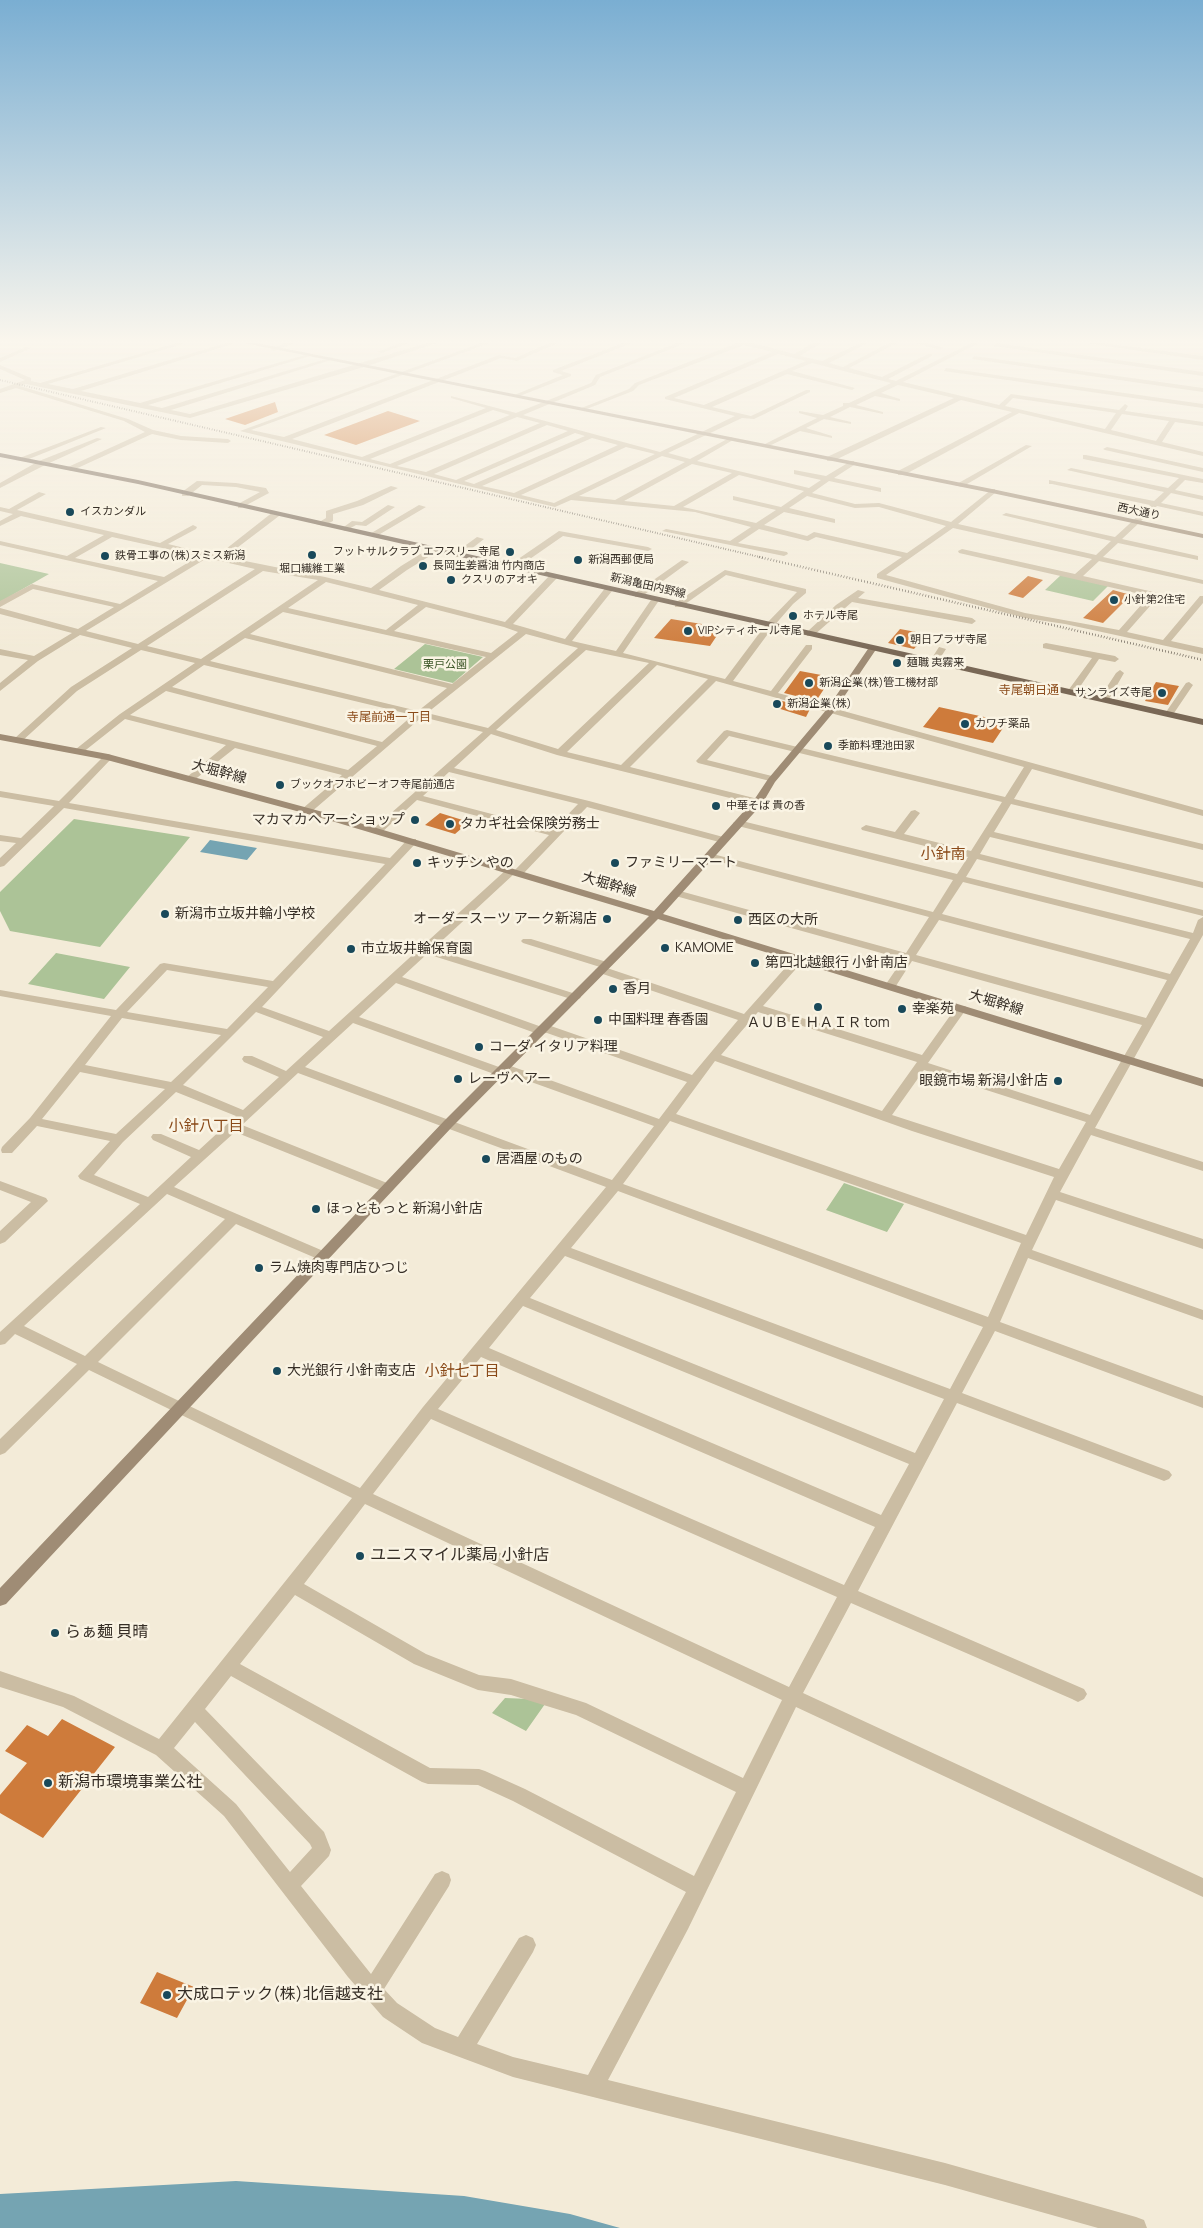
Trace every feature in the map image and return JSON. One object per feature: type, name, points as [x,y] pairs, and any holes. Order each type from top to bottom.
[{"type":"main road","name":"新潟亀田内野線","points":[[0,455],[436,549],[512,568],[1203,722]]},
{"type":"street","points":[[21,459],[53,447]]},
{"type":"street","points":[[0,486],[42,463],[80,447]]},
{"type":"street","points":[[71,469],[119,447]]},
{"type":"street","points":[[316,447],[517,494],[555,505],[676,447]]},
{"type":"street","points":[[364,459],[394,447]]},
{"type":"street","points":[[394,465],[438,447]]},
{"type":"street","points":[[428,474],[491,447]]},
{"type":"street","points":[[459,481],[537,447]]},
{"type":"street","points":[[477,485],[565,447]]},
{"type":"street","points":[[517,494],[621,447]]},
{"type":"street","points":[[633,447],[738,473],[855,506],[879,505],[952,525],[1203,582]]},
{"type":"street","points":[[617,502],[717,447]]},
{"type":"street","name":"西大通り","points":[[770,447],[992,491],[1203,536]]},
{"type":"street","points":[[830,459],[856,447]]},
{"type":"street","points":[[901,473],[951,447]]},
{"type":"street","points":[[959,485],[1026,447]]},
{"type":"street","points":[[1152,447],[1203,458]]},
{"type":"street","points":[[1171,447],[1203,454]]},
{"type":"street","points":[[1107,449],[1203,470]]},
{"type":"street","points":[[1147,469],[1174,452]]},
{"type":"street","points":[[1086,457],[1201,479]]},
{"type":"street","points":[[732,543],[784,510],[851,463]]},
{"type":"street","points":[[1071,470],[1203,498]]},
{"type":"street","points":[[797,472],[878,490]]},
{"type":"street","points":[[675,508],[738,473]]},
{"type":"street","points":[[1077,577],[1184,477]]},
{"type":"street","points":[[1052,482],[1203,514]]},
{"type":"street","points":[[185,494],[200,483],[236,485],[265,492],[241,506]]},
{"type":"street","points":[[320,524],[330,520],[329,513],[360,503],[394,488]]},
{"type":"street","points":[[992,491],[952,525],[880,576],[1025,614],[1202,649]]},
{"type":"street","points":[[10,511],[42,494]]},
{"type":"street","points":[[570,498],[695,510],[808,539],[814,534],[908,556]]},
{"type":"street","points":[[736,498],[832,521]]},
{"type":"street","points":[[345,530],[355,523],[363,524],[391,507]]},
{"type":"street","points":[[372,535],[422,507]]},
{"type":"street","points":[[0,509],[208,554],[262,568],[325,579],[507,625],[584,647],[655,662],[774,693],[830,711],[1203,813]]},
{"type":"street","points":[[0,524],[21,513]]},
{"type":"street","points":[[220,557],[276,514]]},
{"type":"street","points":[[1006,515],[1195,558]]},
{"type":"street","points":[[163,544],[193,527]]},
{"type":"street","points":[[666,531],[784,554]]},
{"type":"street","points":[[67,560],[113,533]]},
{"type":"street","points":[[512,568],[562,533],[648,549]]},
{"type":"street","points":[[458,555],[480,539]]},
{"type":"street","points":[[876,550],[890,540]]},
{"type":"street","points":[[0,543],[67,560],[165,580]]},
{"type":"street","points":[[373,591],[404,568],[436,549]]},
{"type":"street","points":[[962,551],[1155,595],[1121,632]]},
{"type":"street","points":[[0,688],[35,659],[208,554]]},
{"type":"street","points":[[638,595],[685,562]]},
{"type":"street","points":[[18,740],[74,689],[262,568]]},
{"type":"street","points":[[678,605],[724,572],[803,591],[790,602],[770,625],[728,681]]},
{"type":"street","points":[[507,625],[554,576]]},
{"type":"street","points":[[78,751],[123,716],[325,579]]},
{"type":"street","points":[[0,605],[32,586],[120,606]]},
{"type":"street","points":[[566,642],[609,589]]},
{"type":"street","points":[[810,634],[838,607],[861,592]]},
{"type":"street","points":[[1166,642],[1203,598]]},
{"type":"street","points":[[618,654],[656,599]]},
{"type":"street","points":[[850,599],[972,621]]},
{"type":"street","points":[[389,632],[424,604]]},
{"type":"street","points":[[283,609],[492,656]]},
{"type":"street","points":[[0,611],[78,632],[490,731],[560,753],[758,802]]},
{"type":"street","points":[[306,811],[420,714],[524,631]]},
{"type":"street","points":[[245,635],[455,686]]},
{"type":"street","points":[[1046,646],[1115,659]]},
{"type":"street","points":[[378,831],[584,647]]},
{"type":"street","points":[[774,693],[808,647]]},
{"type":"street","points":[[2,1593],[448,1124],[656,915],[758,802],[773,779],[830,711],[873,648]]},
{"type":"street","points":[[934,661],[942,649]]},
{"type":"street","points":[[0,652],[35,659]]},
{"type":"street","points":[[1072,692],[1096,656]]},
{"type":"street","points":[[560,753],[655,662]]},
{"type":"street","points":[[1104,700],[1120,673]]},
{"type":"street","points":[[623,769],[714,678]]},
{"type":"street","points":[[1169,714],[1189,684]]},
{"type":"street","points":[[165,688],[384,745]]},
{"type":"street","points":[[123,716],[350,774]]},
{"type":"street","points":[[773,779],[701,761],[727,734],[1203,847]]},
{"type":"street","name":"大堀幹線","points":[[0,737],[108,757],[378,831],[1203,1083]]},
{"type":"street","points":[[190,779],[234,744]]},
{"type":"street","points":[[0,864],[108,757]]},
{"type":"street","points":[[890,987],[1029,766]]},
{"type":"street","points":[[448,768],[723,840]]},
{"type":"street","points":[[0,794],[392,862]]},
{"type":"street","points":[[416,797],[556,834]]},
{"type":"street","points":[[0,1340],[350,1018],[556,834],[585,803]]},
{"type":"street","points":[[898,836],[915,813]]},
{"type":"street","points":[[593,2087],[698,1888],[792,1697],[992,1324],[1026,1246],[1062,1175],[1149,1023],[1200,929],[960,878],[738,823]]},
{"type":"street","points":[[866,828],[1203,912]]},
{"type":"street","points":[[987,833],[1203,885]]},
{"type":"street","points":[[0,838],[24,841]]},
{"type":"street","points":[[149,1202],[86,1176],[119,1139],[230,1033],[412,842]]},
{"type":"street","points":[[709,856],[1173,978]]},
{"type":"street","points":[[676,893],[1149,1023]]},
{"type":"street","points":[[527,941],[746,1019]]},
{"type":"street","points":[[425,950],[575,998]]},
{"type":"street","points":[[162,1750],[293,1586],[428,1411],[614,1186],[713,1056],[798,960]]},
{"type":"street","points":[[7,1150],[34,1121],[119,1014],[164,966],[276,985]]},
{"type":"street","points":[[394,978],[694,1080]]},
{"type":"street","points":[[0,993],[230,1033]]},
{"type":"street","points":[[254,1008],[331,1036]]},
{"type":"street","points":[[756,1008],[922,1063],[1203,1167]]},
{"type":"street","points":[[885,1116],[961,1008]]},
{"type":"street","points":[[350,1018],[502,1070],[664,1120],[1026,1246],[1203,1315]]},
{"type":"street","points":[[713,1056],[1062,1175]]},
{"type":"street","points":[[248,1059],[448,1124],[1203,1402]]},
{"type":"street","points":[[76,1067],[176,1086],[244,1115]]},
{"type":"street","points":[[34,1121],[119,1139]]},
{"type":"street","points":[[232,1126],[387,1188]]},
{"type":"street","points":[[157,1137],[200,1156]]},
{"type":"street","points":[[0,1185],[41,1201],[0,1239]]},
{"type":"street","points":[[164,1188],[323,1256]]},
{"type":"street","points":[[1053,1194],[1203,1244]]},
{"type":"street","points":[[0,1449],[235,1217]]},
{"type":"street","points":[[563,1250],[953,1397],[1164,1474]]},
{"type":"street","points":[[521,1300],[918,1461]]},
{"type":"street","points":[[13,1327],[362,1496],[1203,1888]]},
{"type":"street","points":[[479,1350],[885,1524]]},
{"type":"street","points":[[428,1411],[1078,1694]]},
{"type":"street","points":[[293,1586],[420,1658],[478,1682],[511,1687],[580,1708],[747,1789]]},
{"type":"street","points":[[228,1666],[428,1776],[478,1777],[519,1795],[698,1888]]},
{"type":"street","points":[[0,1680],[68,1701],[162,1750],[230,1810],[372,1990],[390,2010],[429,2036],[513,2067],[945,2174],[1136,2228]]},
{"type":"street","points":[[194,1709],[317,1838],[322,1850],[290,1886]]},
{"type":"street","points":[[372,1990],[442,1880]]},
{"type":"street","points":[[463,2048],[526,1945]]},
{"type":"green space","points":[[0,563],[49,574],[0,602]]},
{"type":"green space","points":[[1061,575],[1108,586],[1093,601],[1045,590]]},
{"type":"green space","name":"栗戸公園","points":[[425,644],[483,657],[453,683],[394,669]]},
{"type":"green space","points":[[74,819],[190,837],[100,947],[10,931],[0,911],[0,892]]},
{"type":"green space","points":[[56,953],[130,967],[104,999],[28,984]]},
{"type":"green space","points":[[844,1183],[904,1204],[887,1232],[826,1210]]},
{"type":"green space","points":[[505,1698],[530,1699],[545,1704],[526,1731],[492,1713]]},
{"type":"water","points":[[210,840],[257,848],[247,860],[200,852]]},
{"type":"water","points":[[236,2181],[464,2196],[570,2214],[620,2228],[0,2228],[0,2194]]},
{"type":"building","points":[[1028,576],[1043,580],[1023,598],[1008,594]]},
{"type":"building","points":[[1113,590],[1131,595],[1103,623],[1083,618]]},
{"type":"building","name":"VIPシティホール寺尾","points":[[671,619],[702,624],[700,626],[718,629],[715,633],[718,634],[710,646],[654,638]]},
{"type":"building","name":"朝日プラザ寺尾","points":[[900,629],[927,634],[914,649],[888,643]]},
{"type":"building","name":"新潟企業(株)管工機材部","points":[[800,671],[832,677],[816,701],[784,693]]},
{"type":"building","name":"サンライズ寺尾","points":[[1156,682],[1179,686],[1168,705],[1145,701]]},
{"type":"building","points":[[779,700],[810,709],[806,717],[774,707]]},
{"type":"building","name":"カワチ薬品","points":[[939,707],[1007,722],[993,743],[923,727]]},
{"type":"building","name":"タカギ社会保険労務士","points":[[440,813],[469,822],[455,834],[425,825]]},
{"type":"building","name":"新潟市環境事業公社","points":[[62,1719],[115,1747],[43,1838],[0,1813],[0,1795],[27,1763],[5,1751],[27,1725],[48,1736]]},
{"type":"building","name":"大成ロテック(株)北信越支社","points":[[157,1972],[194,1987],[177,2018],[140,2003]]},
{"type":"railway","points":[[287,447],[764,558]]},
{"type":"railway","points":[[759,557],[1203,660]]},
{"type":"place","name":"イスカンダル","points":[[70,512]]},
{"type":"place","name":"フットサルクラブ エフスリー寺尾","points":[[510,552]]},
{"type":"place","name":"堀口繊維工業","points":[[312,555]]},
{"type":"place","name":"鉄骨工事の(株)スミス新潟","points":[[105,556]]},
{"type":"place","name":"新潟西郵便局","points":[[578,560]]},
{"type":"place","name":"長岡生姜醤油 竹内商店","points":[[423,566]]},
{"type":"place","name":"クスリのアオキ","points":[[451,580]]},
{"type":"place","name":"小針第2住宅","points":[[1114,600]]},
{"type":"place","name":"ホテル寺尾","points":[[793,616]]},
{"type":"place","name":"VIPシティホール寺尾","points":[[688,631]]},
{"type":"place","name":"朝日プラザ寺尾","points":[[900,640]]},
{"type":"place","name":"麺職 夷霧来","points":[[897,663]]},
{"type":"place","name":"新潟企業(株)管工機材部","points":[[809,683]]},
{"type":"place","name":"サンライズ寺尾","points":[[1162,693]]},
{"type":"place","name":"新潟企業(株)","points":[[777,704]]},
{"type":"place","name":"カワチ薬品","points":[[965,724]]},
{"type":"place","name":"季節料理池田家","points":[[828,746]]},
{"type":"place","name":"ブックオフホビーオフ寺尾前通店","points":[[280,785]]},
{"type":"place","name":"中華そば 貴の香","points":[[716,806]]},
{"type":"place","name":"マカマカヘアーショップ","points":[[415,820]]},
{"type":"place","name":"タカギ社会保険労務士","points":[[450,824]]},
{"type":"place","name":"キッチン やの","points":[[417,863]]},
{"type":"place","name":"ファミリーマート","points":[[615,863]]},
{"type":"place","name":"新潟市立坂井輪小学校","points":[[165,914]]},
{"type":"place","name":"オーダースーツ アーク新潟店","points":[[607,919]]},
{"type":"place","name":"西区の大所","points":[[738,920]]},
{"type":"place","name":"KAMOME","points":[[665,948]]},
{"type":"place","name":"市立坂井輪保育園","points":[[351,949]]},
{"type":"place","name":"第四北越銀行 小針南店","points":[[755,963]]},
{"type":"place","name":"香月","points":[[613,989]]},
{"type":"place","name":"ＡＵＢＥ ＨＡＩＲ tom","points":[[818,1007]]},
{"type":"place","name":"幸楽苑","points":[[902,1009]]},
{"type":"place","name":"中国料理 春香園","points":[[598,1020]]},
{"type":"place","name":"コーダ イタリア料理","points":[[479,1047]]},
{"type":"place","name":"レーヴヘアー","points":[[458,1079]]},
{"type":"place","name":"眼鏡市場 新潟小針店","points":[[1058,1081]]},
{"type":"place","name":"居酒屋 のもの","points":[[486,1159]]},
{"type":"place","name":"ほっともっと 新潟小針店","points":[[316,1209]]},
{"type":"place","name":"ラム焼肉専門店ひつじ","points":[[259,1268]]},
{"type":"place","name":"大光銀行 小針南支店","points":[[277,1371]]},
{"type":"place","name":"ユニスマイル薬局 小針店","points":[[360,1556]]},
{"type":"place","name":"らぁ麺 貝晴","points":[[55,1633]]},
{"type":"place","name":"新潟市環境事業公社","points":[[48,1783]]},
{"type":"place","name":"大成ロテック(株)北信越支社","points":[[167,1995]]},
{"type":"district","name":"寺尾朝日通","points":[[1029,691]]},
{"type":"district","name":"寺尾前通一丁目","points":[[389,718]]},
{"type":"district","name":"小針南","points":[[943,855]]},
{"type":"district","name":"小針八丁目","points":[[206,1127]]},
{"type":"district","name":"小針七丁目","points":[[462,1372]]}]
